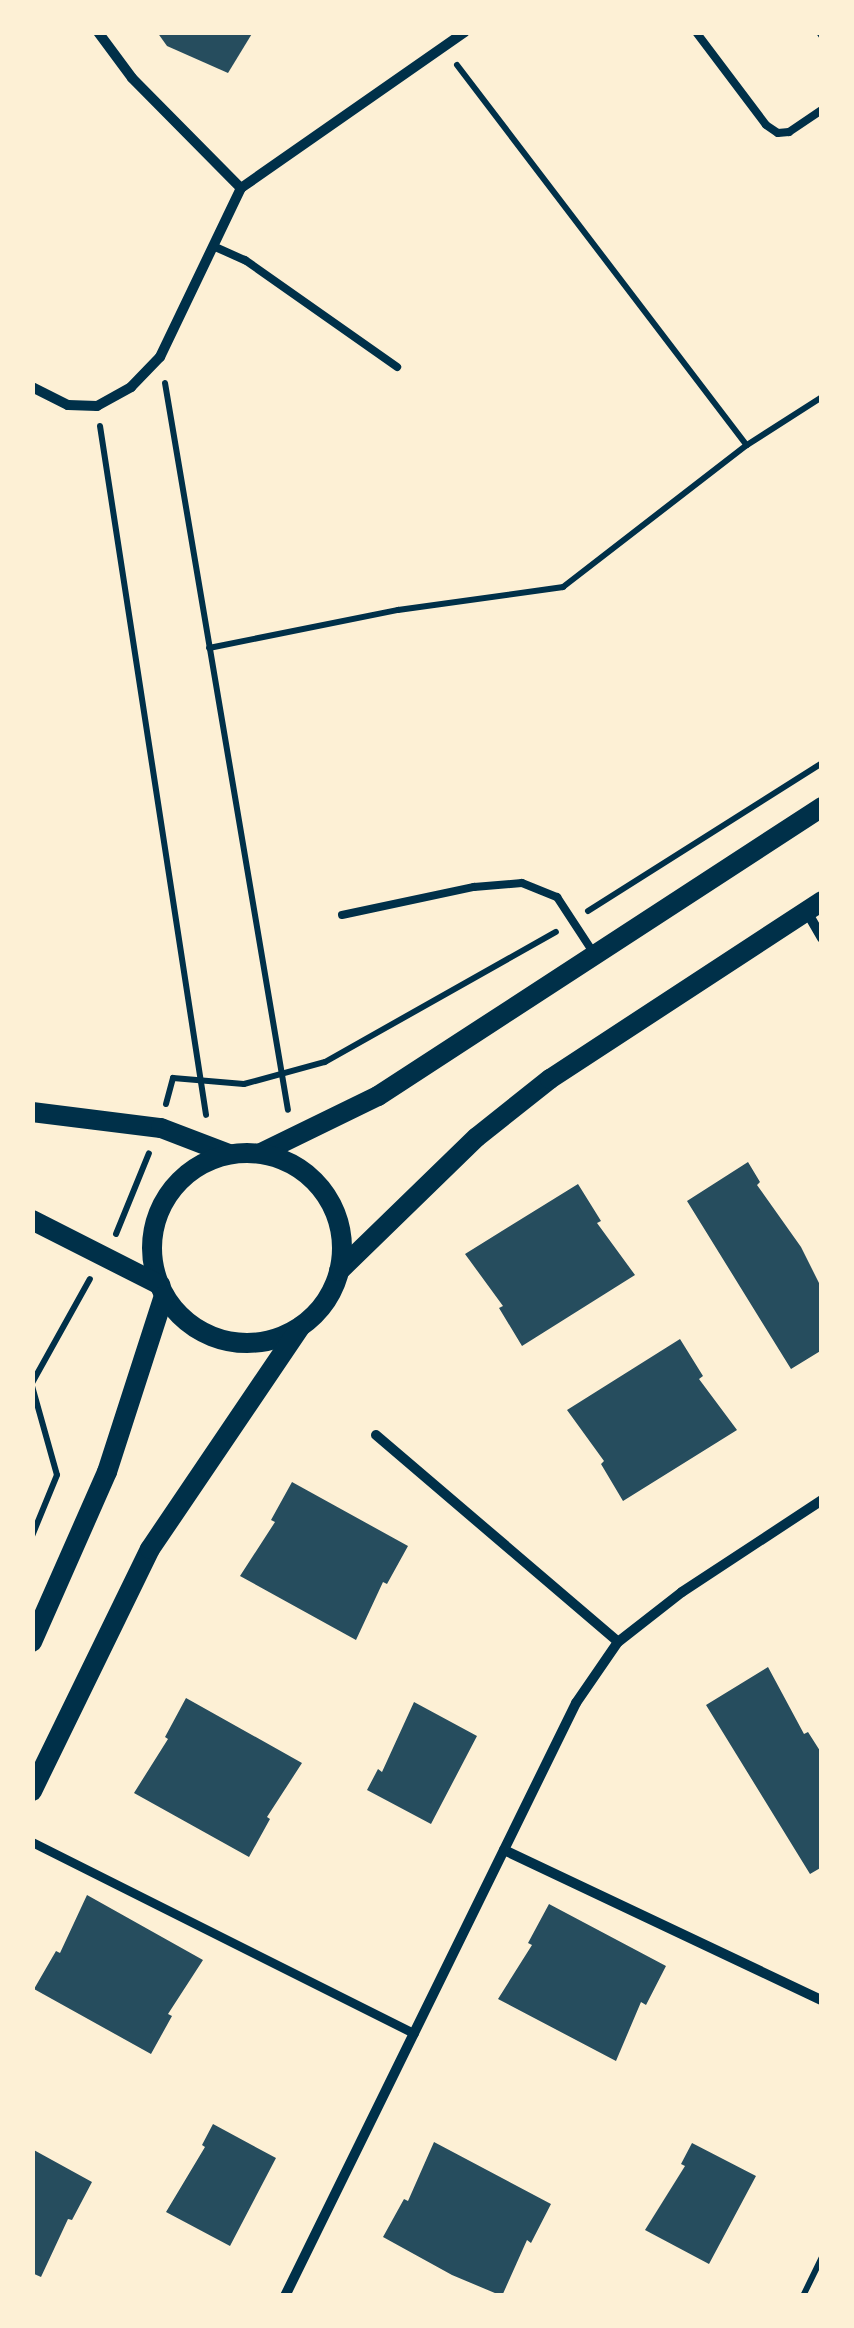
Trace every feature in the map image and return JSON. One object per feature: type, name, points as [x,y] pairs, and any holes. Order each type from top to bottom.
[{"type":"main road","points":[[262,1153],[378,1096],[822,808]]},
{"type":"main road","points":[[339,1271],[477,1137],[550,1079],[814,906]]},
{"type":"main road","points":[[32,1112],[161,1128],[220,1153],[262,1153],[292,1163],[316,1182],[334,1209],[342,1240],[339,1271],[325,1301],[302,1325],[150,1549],[32,1791]]},
{"type":"main road","points":[[220,1153],[188,1174],[160,1208],[152,1237],[153,1267],[162,1290],[184,1320],[210,1336],[242,1343],[274,1339],[302,1325]]},
{"type":"main road","points":[[32,1220],[162,1290]]},
{"type":"main road","points":[[32,1642],[108,1472],[162,1290]]},
{"type":"street","points":[[98,32],[132,78],[241,188]]},
{"type":"street","points":[[32,387],[68,406],[97,406],[131,387],[160,357],[241,188],[465,32]]},
{"type":"street","points":[[814,906],[822,938]]},
{"type":"street","points":[[376,1435],[618,1642]]},
{"type":"street","points":[[286,2296],[576,1703],[618,1642],[682,1592],[822,1500]]},
{"type":"street","points":[[32,1842],[414,2034]]},
{"type":"street","points":[[504,1850],[822,2000]]},
{"type":"lane","points":[[696,32],[766,126],[778,133],[789,132],[822,110]]},
{"type":"lane","points":[[213,246],[246,260],[397,367]]},
{"type":"lane","points":[[342,915],[474,887],[522,883],[557,897],[594,955]]},
{"type":"path","points":[[444,47],[746,446]]},
{"type":"path","points":[[160,357],[293,1140]]},
{"type":"path","points":[[209,648],[398,610],[563,587],[746,446],[822,397]]},
{"type":"path","points":[[97,406],[201,1080],[220,1153]]},
{"type":"path","points":[[172,1078],[244,1084],[325,1062],[573,921],[822,762]]},
{"type":"path","points":[[119,1226],[148,1155]]},
{"type":"path","points":[[32,1536],[56,1475],[32,1384],[89,1280]]},
{"type":"path","points":[[802,2296],[822,2256]]},
{"type":"building","points":[[157,32],[253,32],[228,73],[167,46]]},
{"type":"building","points":[[748,1162],[760,1182],[757,1185],[801,1247],[822,1289],[822,1350],[791,1369],[687,1201]]},
{"type":"building","points":[[578,1184],[601,1221],[597,1223],[635,1275],[522,1346],[499,1308],[503,1306],[465,1254]]},
{"type":"building","points":[[680,1339],[703,1376],[699,1379],[737,1430],[623,1501],[601,1464],[604,1461],[567,1410]]},
{"type":"building","points":[[292,1482],[408,1546],[387,1584],[383,1582],[356,1640],[240,1576],[275,1522],[271,1520]]},
{"type":"building","points":[[768,1667],[804,1734],[808,1732],[822,1754],[822,1867],[810,1874],[706,1705]]},
{"type":"building","points":[[186,1698],[302,1763],[267,1817],[270,1819],[249,1857],[134,1793],[168,1739],[165,1737]]},
{"type":"building","points":[[414,1702],[477,1736],[431,1824],[367,1790],[378,1769],[382,1772]]},
{"type":"building","points":[[87,1895],[203,1960],[168,2014],[172,2016],[151,2054],[34,1989],[56,1951],[60,1953]]},
{"type":"building","points":[[549,1904],[666,1966],[646,2005],[641,2002],[616,2061],[498,1999],[532,1945],[528,1943]]},
{"type":"building","points":[[213,2124],[276,2158],[230,2246],[166,2212],[205,2147],[202,2145]]},
{"type":"building","points":[[434,2142],[551,2204],[531,2243],[527,2240],[502,2296],[452,2275],[383,2237],[404,2199],[408,2201]]},
{"type":"building","points":[[692,2143],[756,2176],[709,2264],[645,2230],[685,2166],[681,2164]]},
{"type":"building","points":[[32,2149],[92,2182],[72,2220],[68,2219],[41,2277],[32,2273]]}]
